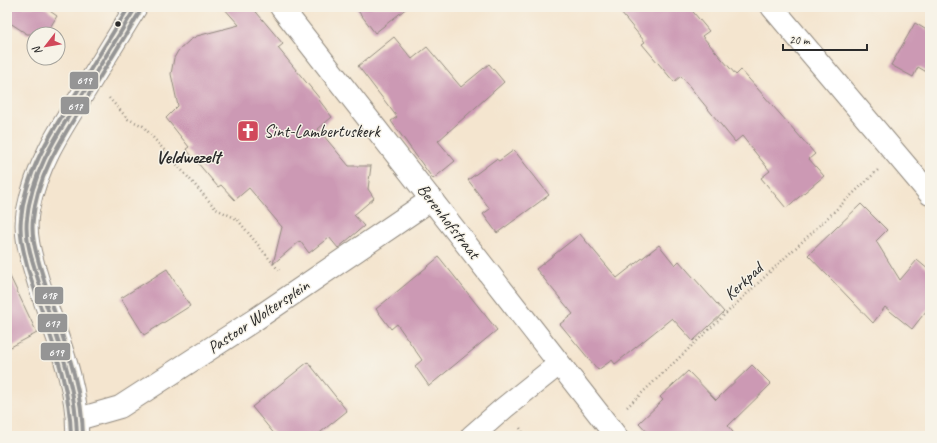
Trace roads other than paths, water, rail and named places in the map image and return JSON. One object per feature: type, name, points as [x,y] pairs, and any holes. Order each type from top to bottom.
[{"type":"street","points":[[77,427],[69,372],[33,262],[27,238],[27,210],[37,176],[49,149],[136,7]]},
{"type":"street","name":"Berenhofstraat","points":[[281,7],[612,431]]},
{"type":"street","points":[[772,7],[930,194]]},
{"type":"street","name":"Pastoor Woltersplein","points":[[77,427],[120,407],[432,199]]},
{"type":"street","points":[[472,436],[559,364]]},
{"type":"place","name":"Sint-Lambertuskerk","points":[[248,131]]},
{"type":"district","name":"Veldwezelt","points":[[188,156]]}]
